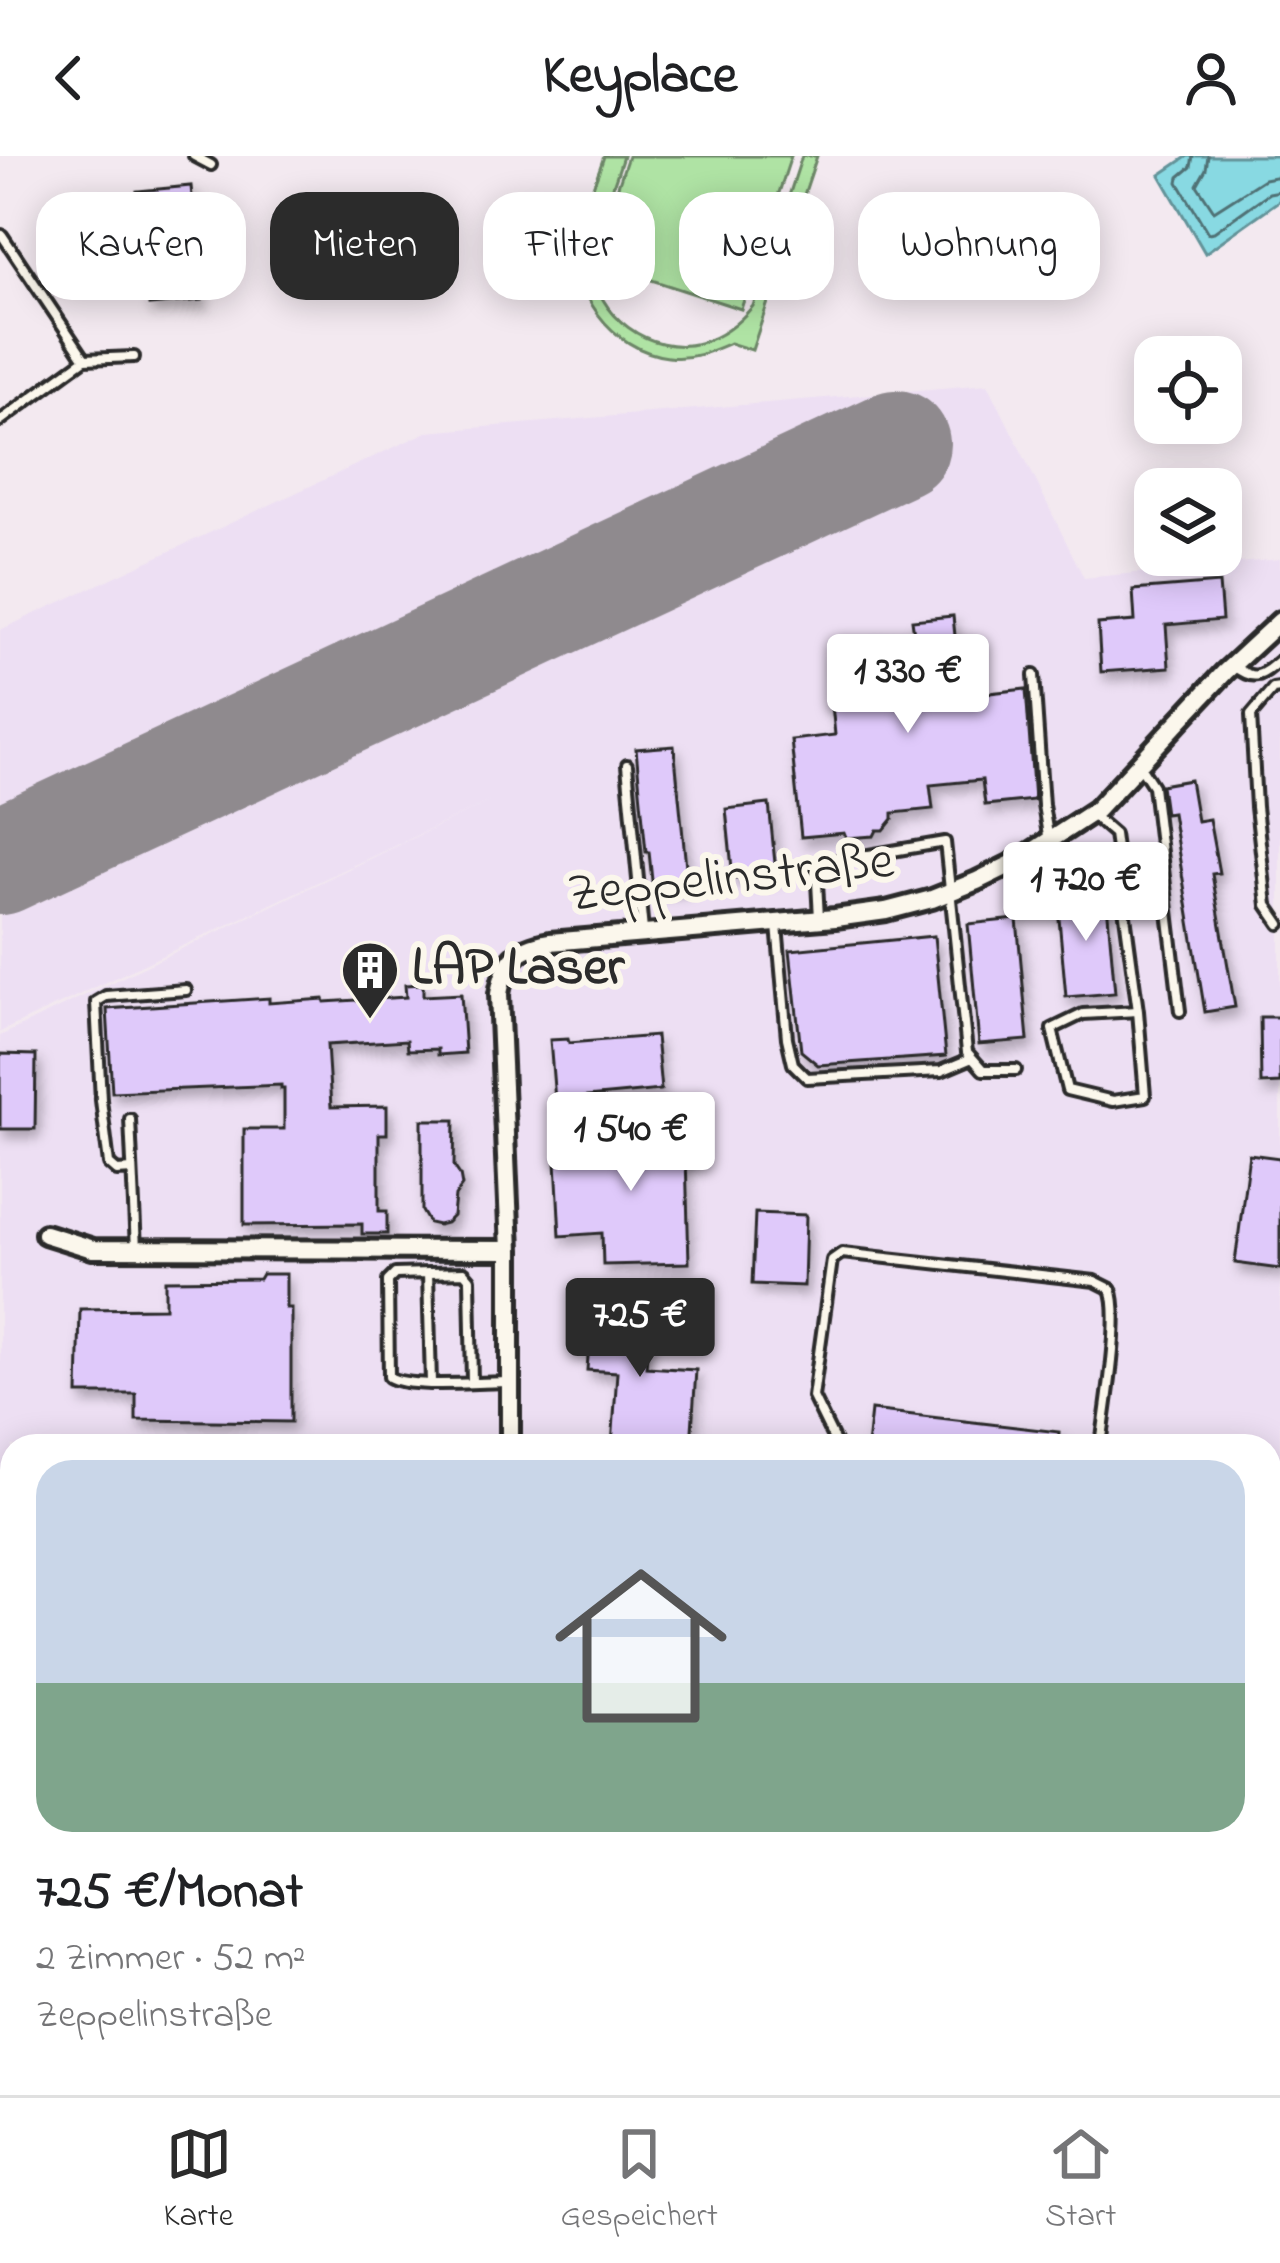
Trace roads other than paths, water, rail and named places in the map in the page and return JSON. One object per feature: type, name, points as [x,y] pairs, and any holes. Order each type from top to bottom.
[{"type":"street","name":"Zeppelinstraße","points":[[509,1434],[509,1250],[499,994],[502,974],[512,958],[528,945],[820,919],[886,910],[950,892],[1018,861],[1091,814],[1280,621]]},
{"type":"street","points":[[45,1234],[93,1249],[509,1250]]},
{"type":"lane","points":[[194,156],[211,165]]},
{"type":"lane","points":[[2,235],[86,359]]},
{"type":"lane","points":[[0,421],[86,359],[134,356]]},
{"type":"lane","points":[[1232,665],[1254,676],[1280,660]]},
{"type":"lane","points":[[1034,675],[1049,843]]},
{"type":"lane","points":[[1280,688],[1273,689],[1251,715],[1267,905],[1280,924]]},
{"type":"lane","points":[[1139,764],[1153,786],[1180,1011]]},
{"type":"lane","points":[[627,766],[643,934]]},
{"type":"lane","points":[[1091,814],[1114,834],[1138,1011],[1145,1096],[1113,1100],[1066,1090],[1052,1029],[1083,1014],[1138,1011]]},
{"type":"lane","points":[[820,919],[816,864],[945,842],[967,1052],[983,1070],[1016,1070]]},
{"type":"lane","points":[[777,923],[787,1038],[793,1064],[807,1078],[941,1071],[972,1058]]},
{"type":"lane","points":[[132,1170],[117,1171],[109,1164],[96,1002],[106,996],[186,990]]},
{"type":"lane","points":[[130,1119],[136,1250]]},
{"type":"lane","points":[[831,1434],[814,1397],[832,1260],[842,1253],[1095,1281],[1111,1289],[1115,1322],[1102,1434]]},
{"type":"lane","points":[[472,1382],[470,1279],[464,1272],[395,1274],[388,1280],[389,1377],[400,1383],[511,1382]]},
{"type":"lane","points":[[428,1273],[431,1383]]},
{"type":"water","points":[[1188,156],[1280,156],[1280,200],[1205,253],[1160,175]]},
{"type":"place","name":"LAP Laser","points":[[370,1021]]}]
